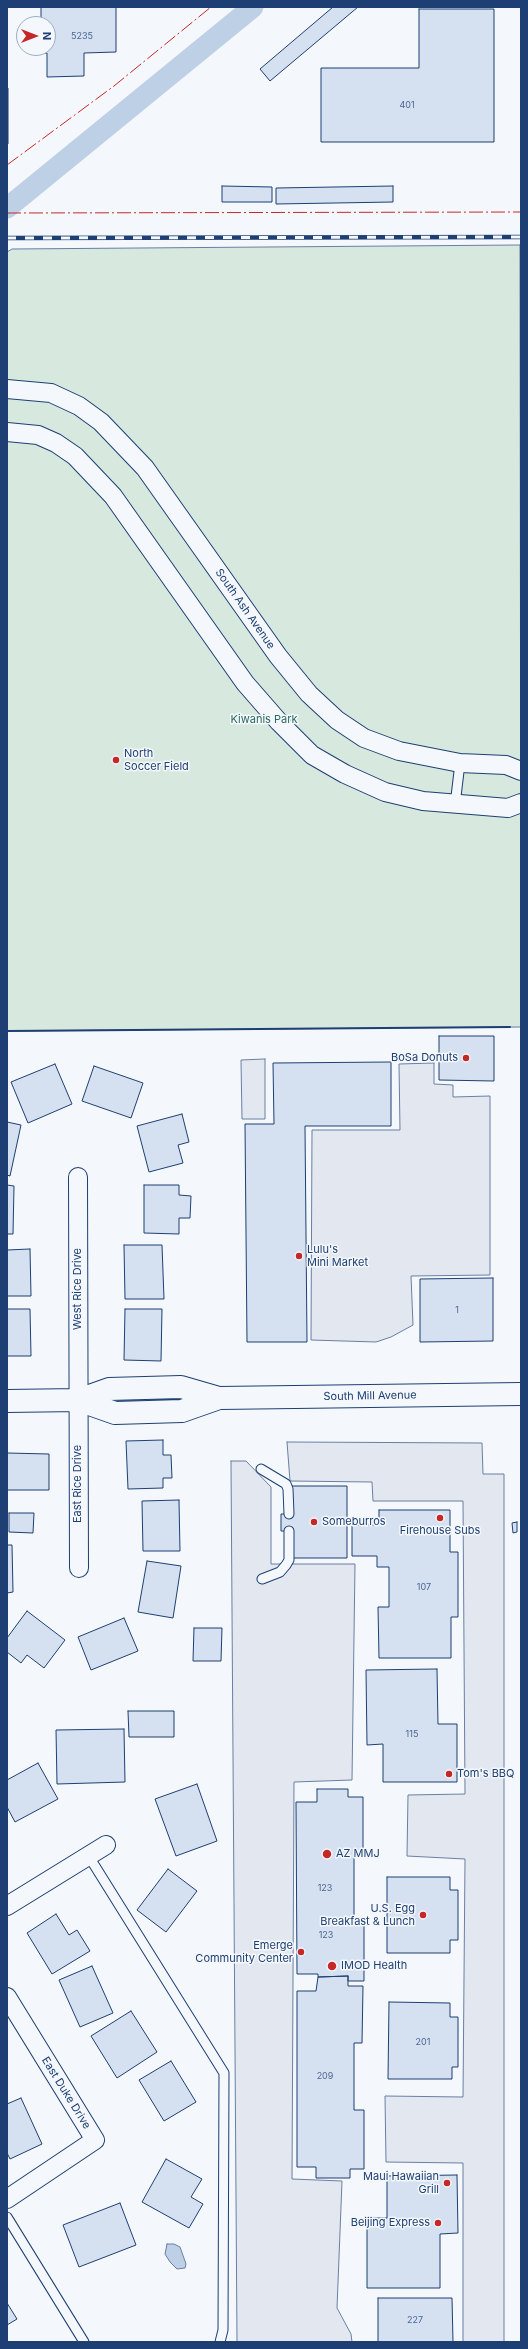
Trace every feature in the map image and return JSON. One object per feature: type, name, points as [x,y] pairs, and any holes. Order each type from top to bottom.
[{"type":"street","name":"South Ash Avenue","points":[[7,389],[51,393],[79,406],[101,422],[145,468],[278,656],[309,694],[338,720],[364,738],[399,751],[460,762],[506,764],[521,771]]},
{"type":"street","points":[[7,432],[38,435],[56,443],[75,456],[113,496],[245,683],[279,722],[312,755],[345,774],[385,792],[423,801],[455,805],[508,808],[521,803]]},
{"type":"street","name":"West Rice Drive","points":[[78,1177],[78,1400]]},
{"type":"street","name":"South Mill Avenue","points":[[7,1401],[78,1400],[109,1389],[181,1387],[219,1398],[521,1394]]},
{"type":"street","name":"East Rice Drive","points":[[78,1400],[79,1568]]},
{"type":"street","points":[[7,1906],[106,1845]]},
{"type":"street","name":"East Duke Drive","points":[[7,1997],[95,2140],[7,2199]]},
{"type":"lane","points":[[455,805],[460,762]]},
{"type":"lane","points":[[261,1469],[286,1484],[288,1489],[289,1514]]},
{"type":"lane","points":[[262,1578],[280,1572],[289,1560],[289,1531]]},
{"type":"lane","points":[[88,1855],[224,2072],[222,2330],[220,2342]]},
{"type":"lane","points":[[7,2217],[84,2342]]},
{"type":"green space","name":"Kiwanis Park","points":[[520,245],[521,1027],[7,1031],[7,252],[12,249]]},
{"type":"shaded area","points":[[265,1059],[265,1119],[242,1119],[241,1060]]},
{"type":"shaded area","points":[[434,1063],[434,1084],[453,1085],[453,1097],[490,1096],[490,1275],[411,1276],[413,1325],[391,1337],[376,1342],[311,1340],[312,1130],[400,1130],[399,1064]]},
{"type":"shaded area","points":[[287,1442],[482,1443],[483,1474],[504,1474],[504,2342],[463,2342],[463,2163],[386,2162],[385,2096],[463,2097],[465,1859],[407,1856],[408,1795],[465,1794],[463,1501],[373,1501],[372,1482],[290,1481]]},
{"type":"shaded area","points":[[231,1461],[246,1461],[271,1487],[271,1564],[355,1564],[352,1780],[294,1782],[292,2179],[342,2181],[337,2308],[351,2334],[352,2342],[237,2342]]},
{"type":"water","points":[[167,2244],[174,2244],[180,2247],[186,2264],[185,2268],[177,2269],[170,2262],[165,2254]]},
{"type":"building","points":[[41,7],[116,7],[116,52],[84,53],[84,76],[47,77],[47,56],[56,56],[56,16],[41,16]]},
{"type":"building","points":[[333,7],[358,7],[270,81],[260,69]]},
{"type":"building","points":[[419,9],[494,9],[494,142],[321,142],[321,68],[419,68]]},
{"type":"building","points":[[8,88],[8,144],[7,144]]},
{"type":"building","points":[[222,186],[272,187],[272,202],[222,202]]},
{"type":"building","points":[[393,186],[393,202],[276,204],[276,188]]},
{"type":"building","name":"BoSa Donuts","points":[[439,1036],[494,1036],[494,1081],[439,1080]]},
{"type":"building","points":[[391,1062],[391,1126],[305,1126],[307,1342],[247,1342],[245,1124],[274,1124],[273,1063]]},
{"type":"building","points":[[55,1064],[72,1104],[28,1123],[11,1082]]},
{"type":"building","points":[[94,1066],[143,1083],[131,1118],[82,1101]]},
{"type":"building","points":[[182,1114],[189,1142],[178,1145],[183,1163],[149,1172],[137,1126]]},
{"type":"building","points":[[7,1122],[21,1125],[10,1176],[7,1175]]},
{"type":"building","points":[[7,1185],[14,1186],[13,1234],[7,1234]]},
{"type":"building","points":[[144,1185],[179,1185],[179,1195],[191,1196],[190,1218],[179,1218],[179,1234],[144,1233]]},
{"type":"building","points":[[124,1245],[162,1245],[164,1299],[125,1299]]},
{"type":"building","points":[[30,1249],[31,1296],[7,1296],[7,1250]]},
{"type":"building","points":[[493,1278],[493,1341],[420,1342],[420,1279]]},
{"type":"building","points":[[7,1309],[30,1309],[31,1356],[7,1356]]},
{"type":"building","points":[[125,1309],[162,1309],[161,1361],[124,1360]]},
{"type":"building","points":[[163,1440],[163,1455],[171,1455],[172,1478],[163,1478],[163,1488],[128,1489],[126,1441]]},
{"type":"building","points":[[7,1453],[49,1454],[49,1490],[7,1490]]},
{"type":"building","name":"Someburros","points":[[292,1486],[347,1486],[347,1558],[293,1558],[293,1531],[281,1531],[281,1514],[292,1514]]},
{"type":"building","points":[[179,1500],[180,1551],[143,1551],[142,1501]]},
{"type":"building","points":[[379,1510],[450,1510],[450,1552],[458,1552],[458,1617],[451,1617],[451,1658],[379,1658],[378,1607],[389,1607],[389,1567],[377,1567],[377,1556],[352,1556],[352,1525],[379,1525]]},
{"type":"building","points":[[9,1513],[34,1513],[33,1533],[9,1532]]},
{"type":"building","points":[[517,1522],[517,1532],[513,1533],[512,1523]]},
{"type":"building","points":[[7,1545],[12,1545],[13,1592],[7,1593]]},
{"type":"building","points":[[147,1561],[181,1566],[173,1618],[138,1612]]},
{"type":"building","points":[[27,1611],[65,1640],[44,1668],[27,1655],[21,1663],[7,1652],[7,1638]]},
{"type":"building","points":[[124,1618],[138,1651],[91,1670],[78,1637]]},
{"type":"building","points":[[194,1628],[222,1628],[221,1661],[193,1661]]},
{"type":"building","points":[[437,1669],[438,1724],[457,1724],[457,1782],[383,1782],[383,1744],[367,1745],[366,1670]]},
{"type":"building","points":[[128,1711],[174,1711],[174,1737],[129,1737]]},
{"type":"building","points":[[124,1729],[125,1782],[57,1784],[56,1730]]},
{"type":"building","points":[[38,1763],[58,1799],[15,1822],[7,1807],[7,1780]]},
{"type":"building","points":[[197,1784],[217,1841],[176,1856],[155,1799]]},
{"type":"building","points":[[317,1789],[348,1789],[348,1797],[363,1797],[363,1855],[354,1855],[354,1921],[364,1921],[364,1981],[348,1981],[348,1976],[318,1977],[318,1974],[297,1974],[296,1802],[317,1802]]},
{"type":"building","points":[[168,1869],[197,1891],[166,1932],[137,1910]]},
{"type":"building","name":"U.S. Egg Breakfast & Lunch","points":[[387,1877],[450,1877],[450,1890],[458,1890],[458,1940],[450,1940],[450,1953],[387,1953]]},
{"type":"building","points":[[56,1914],[69,1935],[77,1930],[90,1951],[52,1974],[27,1933]]},
{"type":"building","points":[[92,1966],[113,2013],[80,2027],[59,1980]]},
{"type":"building","points":[[348,1976],[348,1986],[363,1986],[362,2043],[354,2043],[354,2110],[364,2110],[364,2169],[350,2169],[350,2178],[316,2178],[316,2167],[297,2167],[297,1991],[316,1991],[318,1977]]},
{"type":"building","points":[[389,2002],[450,2003],[450,2017],[458,2017],[458,2067],[452,2067],[452,2079],[388,2079]]},
{"type":"building","points":[[131,2011],[157,2052],[117,2078],[91,2036]]},
{"type":"building","points":[[171,2061],[196,2102],[164,2121],[139,2080]]},
{"type":"building","points":[[21,2098],[42,2144],[10,2159],[7,2153],[7,2104]]},
{"type":"building","points":[[166,2159],[202,2179],[191,2197],[203,2204],[189,2228],[142,2202]]},
{"type":"building","points":[[457,2175],[458,2233],[440,2234],[440,2288],[367,2288],[367,2218],[387,2218],[387,2176]]},
{"type":"building","points":[[120,2203],[136,2245],[79,2267],[63,2225]]},
{"type":"building","points":[[378,2298],[452,2298],[453,2342],[378,2342]]},
{"type":"building","points":[[7,2303],[17,2319],[7,2325]]},
{"type":"waterway","points":[[7,208],[253,7]]},
{"type":"railway","points":[[7,238],[521,237]]},
{"type":"wall","points":[[7,1031],[510,1027]]},
{"type":"power","points":[[7,165],[114,86],[211,7]]},
{"type":"power","points":[[7,213],[521,212]]},
{"type":"place","name":"North Soccer Field","points":[[116,760]]},
{"type":"place","name":"BoSa Donuts","points":[[466,1058]]},
{"type":"place","name":"Lulu's Mini Market","points":[[299,1256]]},
{"type":"place","name":"Firehouse Subs","points":[[440,1518]]},
{"type":"place","name":"Someburros","points":[[314,1522]]},
{"type":"place","name":"Tom's BBQ","points":[[449,1774]]},
{"type":"place","name":"AZ MMJ","points":[[327,1854]]},
{"type":"place","name":"U.S. Egg Breakfast & Lunch","points":[[423,1915]]},
{"type":"place","name":"Emerge Community Center","points":[[301,1952]]},
{"type":"place","name":"IMOD Health","points":[[332,1966]]},
{"type":"place","name":"Maui Hawaiian Grill","points":[[447,2183]]},
{"type":"place","name":"Beijing Express","points":[[438,2223]]}]
